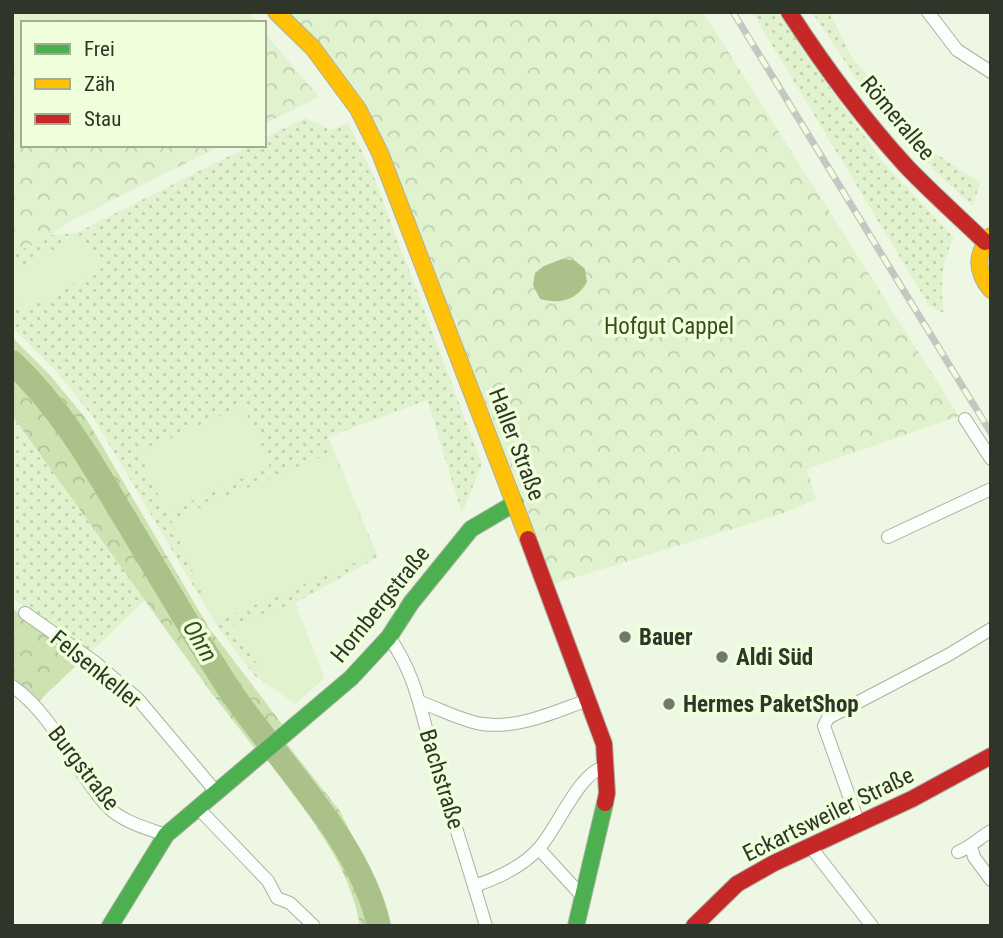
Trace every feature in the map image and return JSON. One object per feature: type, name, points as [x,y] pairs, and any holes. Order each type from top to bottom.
[{"type":"street","name":"Haller Straße","points":[[276,12],[313,48],[358,109],[380,153],[515,503],[604,744],[607,793],[576,926]]},
{"type":"street","name":"Römerallee","points":[[789,12],[846,94],[884,141],[916,175],[988,239]]},
{"type":"street","points":[[928,12],[957,50],[991,72]]},
{"type":"street","points":[[988,239],[977,261],[983,281],[991,290]]},
{"type":"street","points":[[965,419],[991,459]]},
{"type":"street","points":[[888,537],[991,489]]},
{"type":"street","name":"Hornbergstraße","points":[[217,793],[351,678],[389,637],[411,603],[471,529],[515,503]]},
{"type":"street","name":"Felsenkeller","points":[[25,613],[96,663],[138,699],[217,793]]},
{"type":"street","points":[[859,824],[824,726],[828,718],[950,654],[991,629]]},
{"type":"street","name":"Bachstraße","points":[[389,637],[404,658],[420,702],[435,761],[486,926]]},
{"type":"street","name":"Burgstraße","points":[[12,687],[23,694],[41,714],[108,807],[128,821],[166,835]]},
{"type":"street","points":[[420,702],[479,723],[504,725],[530,720],[588,700]]},
{"type":"street","name":"Eckartsweiler Straße","points":[[694,926],[737,884],[810,846],[937,787],[991,756]]},
{"type":"street","points":[[474,886],[499,878],[539,849],[585,779],[605,767]]},
{"type":"street","points":[[110,926],[166,835],[217,793]]},
{"type":"street","points":[[200,809],[268,881],[277,898],[290,903],[314,926]]},
{"type":"street","points":[[991,831],[964,849],[974,857],[991,880]]},
{"type":"street","points":[[810,846],[872,926]]},
{"type":"street","points":[[539,849],[583,897]]},
{"type":"green space","points":[[12,12],[248,12],[255,21],[21,21],[21,147],[218,147],[71,221],[51,235],[12,255]]},
{"type":"green space","points":[[12,12],[23,12],[29,21],[21,21],[21,48],[12,48]]},
{"type":"green space","name":"Hofgut Cappel","points":[[287,12],[703,12],[959,416],[807,469],[816,499],[784,513],[554,584],[411,209],[367,109],[333,59]]},
{"type":"green space","points":[[752,12],[780,12],[801,48],[883,162],[954,238],[946,256],[943,275],[944,313],[930,307]]},
{"type":"green space","points":[[812,12],[829,12],[851,56],[929,149],[980,183],[973,206],[939,175],[875,107]]},
{"type":"green space","points":[[266,34],[319,97],[266,123]]},
{"type":"green space","points":[[306,118],[331,130],[348,123],[372,172],[482,464],[462,513],[427,400],[328,437],[378,557],[295,603],[324,678],[295,704],[254,675],[217,626],[93,417],[55,370],[12,327],[12,255],[51,235],[76,233],[247,147],[266,147],[266,137]]},
{"type":"green space","points":[[82,235],[101,270],[23,311],[12,290],[12,271]]},
{"type":"green space","points":[[12,337],[50,375],[87,420],[209,628],[282,724],[255,749],[210,691],[12,415]]},
{"type":"green space","points":[[243,406],[270,466],[166,512],[139,452]]},
{"type":"green space","points":[[12,415],[146,599],[89,654],[12,598]]},
{"type":"green space","points":[[333,452],[376,554],[214,622],[171,520]]},
{"type":"green space","points":[[295,603],[324,678],[295,704],[262,671],[231,627]]},
{"type":"green space","points":[[12,608],[82,660],[39,701],[12,681]]},
{"type":"green space","points":[[287,744],[340,811],[372,876],[388,926],[360,926],[355,903],[336,859],[268,760]]},
{"type":"shaded area","points":[[562,259],[574,260],[585,269],[587,282],[578,293],[567,300],[540,299],[533,285],[535,273]]},
{"type":"waterway","name":"Ohrn","points":[[12,362],[72,433],[229,689],[336,832],[369,894],[379,926]]},
{"type":"railway","points":[[733,12],[991,433]]},
{"type":"traffic: fast","points":[[110,926],[166,835],[351,678],[389,637],[411,603],[471,529],[515,503]]},
{"type":"traffic: fast","points":[[576,926],[605,803]]},
{"type":"traffic: slow","points":[[276,12],[313,48],[358,109],[380,153],[528,539]]},
{"type":"traffic: slow","points":[[991,236],[982,250],[979,263],[982,276],[991,290]]},
{"type":"traffic: jam","points":[[789,12],[845,92],[891,149],[985,242]]},
{"type":"traffic: jam","points":[[528,539],[604,744],[607,793],[605,803]]},
{"type":"traffic: jam","points":[[694,926],[737,884],[774,863],[912,799],[991,756]]},
{"type":"place","name":"Bauer","points":[[625,637]]},
{"type":"place","name":"Aldi Süd","points":[[722,657]]},
{"type":"place","name":"Hermes PaketShop","points":[[669,704]]}]
